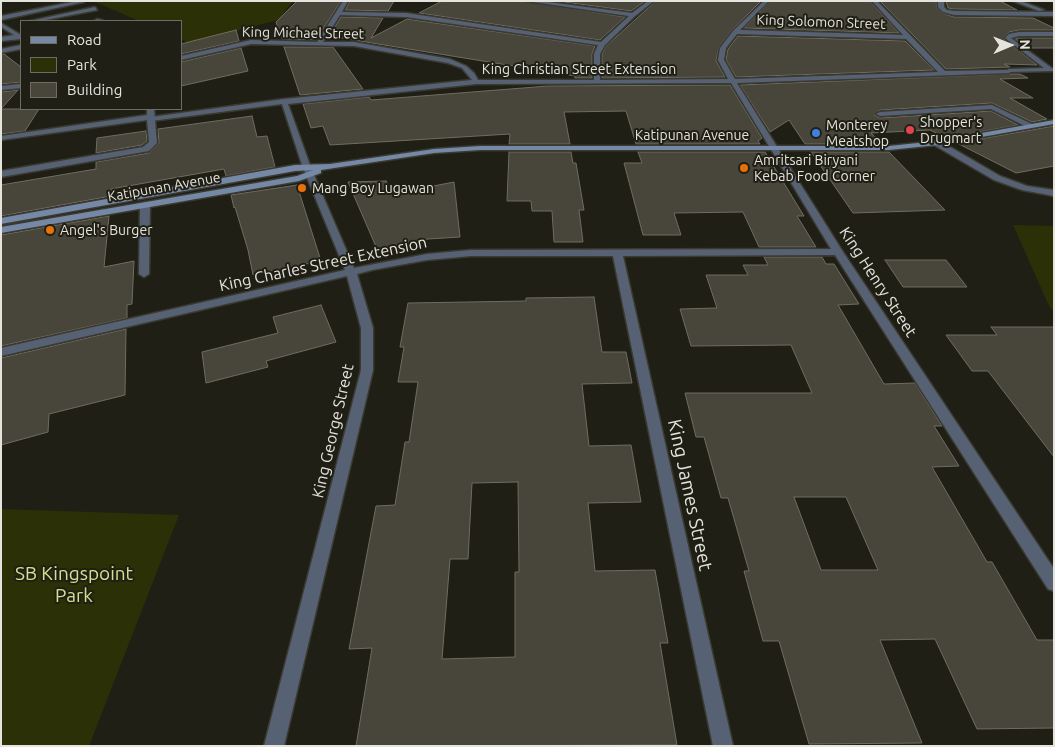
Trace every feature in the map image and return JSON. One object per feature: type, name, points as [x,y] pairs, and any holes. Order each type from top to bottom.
[{"type":"main road","name":"Katipunan Avenue","points":[[1,221],[295,168],[309,171],[409,154],[480,148],[889,148],[937,143],[1054,122]]},
{"type":"main road","name":"Katipunan Avenue","points":[[1,230],[299,178],[309,171]]},
{"type":"street","points":[[320,43],[346,1]]},
{"type":"street","points":[[528,1],[633,16]]},
{"type":"street","points":[[597,81],[597,54],[602,44],[652,1]]},
{"type":"street","name":"King Henry Street","points":[[767,1],[735,32],[721,53],[724,66],[838,252],[1054,584]]},
{"type":"street","points":[[874,1],[906,37],[943,73]]},
{"type":"street","points":[[941,1],[941,6],[945,11],[954,13],[1052,14]]},
{"type":"street","points":[[1015,1],[1052,14]]},
{"type":"street","points":[[1,18],[81,2]]},
{"type":"street","points":[[38,20],[95,9]]},
{"type":"street","points":[[338,14],[406,15],[602,44]]},
{"type":"street","points":[[4,28],[15,25]]},
{"type":"street","points":[[4,28],[20,36]]},
{"type":"street","name":"King Solomon Street","points":[[735,32],[906,37]]},
{"type":"street","points":[[1052,70],[1008,38],[1011,35],[1019,34],[1054,34]]},
{"type":"street","points":[[1,39],[20,36]]},
{"type":"street","name":"King Michael Street","points":[[182,58],[251,42],[371,46],[450,61],[464,67],[472,74],[476,82]]},
{"type":"street","points":[[1,51],[20,47]]},
{"type":"street","name":"King Christian Street Extension","points":[[1,138],[151,115],[476,82],[733,81],[1052,70]]},
{"type":"street","points":[[1,88],[20,86]]},
{"type":"street","name":"King George Street","points":[[274,746],[367,370],[366,328],[351,272],[309,171],[284,101]]},
{"type":"street","points":[[880,114],[992,107],[1032,126]]},
{"type":"street","points":[[1,174],[146,149],[153,143],[151,115]]},
{"type":"street","points":[[937,143],[997,178],[1025,188],[1054,193]]},
{"type":"street","points":[[144,274],[145,205]]},
{"type":"street","name":"King James Street","points":[[618,252],[723,746]]},
{"type":"street","name":"King Charles Street Extension","points":[[1,352],[351,272],[427,257],[471,253],[838,252]]},
{"type":"green space","points":[[93,1],[293,1],[278,20],[189,43],[182,40],[182,20],[137,20]]},
{"type":"green space","points":[[1013,225],[1054,226],[1054,312],[1049,306]]},
{"type":"green space","name":"SB Kingspoint Park","points":[[1,509],[179,515],[89,746],[1,746]]},
{"type":"building","points":[[297,1],[341,1],[316,40],[282,39],[276,22]]},
{"type":"building","points":[[350,1],[394,1],[388,11],[345,10]]},
{"type":"building","points":[[442,1],[524,1],[625,17],[600,40],[419,13]]},
{"type":"building","points":[[557,1],[645,1],[631,11]]},
{"type":"building","points":[[656,1],[761,1],[732,30],[719,47],[716,61],[725,77],[602,78],[602,54],[606,46]]},
{"type":"building","points":[[771,1],[870,1],[899,33],[744,28]]},
{"type":"building","points":[[880,1],[936,1],[937,8],[942,13],[954,17],[1033,18],[1054,28],[1054,30],[1019,30],[1009,32],[1004,37],[1004,39],[1037,65],[1004,64],[1010,67],[946,69]]},
{"type":"building","points":[[946,1],[1000,1],[1017,10],[954,9],[948,8]]},
{"type":"building","points":[[341,17],[383,18],[371,38],[407,19],[595,46],[592,54],[592,78],[575,78],[575,76],[329,36]]},
{"type":"building","points":[[236,30],[239,41],[182,54],[182,44]]},
{"type":"building","points":[[738,36],[905,41],[934,70],[736,77],[726,60],[728,49]]},
{"type":"building","points":[[1054,38],[1054,48],[1028,48],[1015,39]]},
{"type":"building","points":[[284,47],[333,47],[363,89],[300,95]]},
{"type":"building","points":[[241,48],[248,71],[182,86],[182,62]]},
{"type":"building","points":[[4,54],[20,66],[20,82],[1,84],[1,55]]},
{"type":"building","points":[[1020,74],[1028,78],[1000,79],[1033,98],[1010,98],[1047,119],[1032,122],[992,103],[880,110],[874,115],[880,118],[991,111],[1018,125],[946,138],[930,130],[871,133],[882,144],[805,144],[789,120],[770,132],[740,85]]},
{"type":"building","points":[[730,85],[762,138],[758,141],[760,144],[636,144],[626,111],[564,112],[570,144],[509,144],[510,134],[330,145],[323,126],[311,128],[303,104],[369,97],[371,100],[548,86]]},
{"type":"building","points":[[18,90],[1,109],[1,92]]},
{"type":"building","points":[[1,109],[38,110],[25,131],[1,134]]},
{"type":"building","points":[[252,116],[257,137],[267,136],[275,167],[226,176],[224,169],[111,189],[111,196],[1,216],[1,185],[96,169],[96,162],[149,153],[159,143],[158,129]]},
{"type":"building","points":[[1054,126],[1054,166],[1016,173],[957,143]]},
{"type":"building","points":[[146,131],[147,141],[142,145],[96,153],[97,138]]},
{"type":"building","points":[[509,152],[571,152],[573,163],[576,163],[584,210],[579,210],[583,242],[554,242],[552,211],[532,211],[531,201],[507,201]]},
{"type":"building","points":[[638,152],[765,152],[804,216],[797,216],[816,247],[759,247],[743,212],[674,213],[681,235],[643,235],[624,163],[642,163]]},
{"type":"building","points":[[811,152],[889,152],[945,210],[853,213]]},
{"type":"building","points":[[386,181],[392,194],[454,182],[460,237],[428,239],[377,249],[348,182]]},
{"type":"building","points":[[297,185],[321,261],[253,275],[248,250],[231,195]]},
{"type":"building","points":[[109,216],[104,267],[134,261],[132,304],[127,305],[127,318],[1,346],[1,235]]},
{"type":"building","points":[[764,257],[822,257],[826,264],[834,264],[859,304],[838,305],[884,384],[915,383],[942,426],[934,426],[959,466],[932,467],[987,562],[992,562],[1037,640],[1054,640],[1054,728],[977,729],[935,639],[880,640],[922,743],[809,744],[779,641],[763,641],[744,571],[749,571],[728,498],[721,498],[704,437],[696,437],[685,393],[812,393],[791,345],[691,346],[680,309],[717,308],[706,275],[748,275],[743,265],[768,265]],"holes":[[[794,497],[846,497],[878,570],[821,570]]]},
{"type":"building","points":[[885,260],[946,260],[967,287],[903,287]]},
{"type":"building","points":[[594,297],[602,352],[626,352],[632,383],[582,384],[589,446],[631,445],[641,502],[588,503],[595,571],[655,570],[668,643],[660,643],[677,745],[356,746],[372,648],[349,649],[376,506],[395,505],[405,442],[409,442],[418,382],[398,382],[404,347],[400,347],[408,303],[526,301],[526,298]],"holes":[[[518,482],[519,572],[515,572],[515,657],[442,659],[450,559],[468,559],[472,483]]]},
{"type":"building","points":[[321,305],[336,342],[266,361],[268,367],[206,383],[202,352],[278,333],[273,317]]},
{"type":"building","points":[[991,327],[1054,327],[1054,457],[988,371],[972,371],[946,335],[997,335]]},
{"type":"building","points":[[126,329],[125,395],[49,414],[48,432],[1,445],[1,358]]},
{"type":"place","name":"Shopper's Drugmart","points":[[910,130]]},
{"type":"place","name":"Monterey Meatshop","points":[[816,133]]},
{"type":"place","name":"Amritsari Biryani Kebab Food Corner","points":[[744,168]]},
{"type":"place","name":"Mang Boy Lugawan","points":[[302,188]]},
{"type":"place","name":"Angel's Burger","points":[[50,230]]}]
